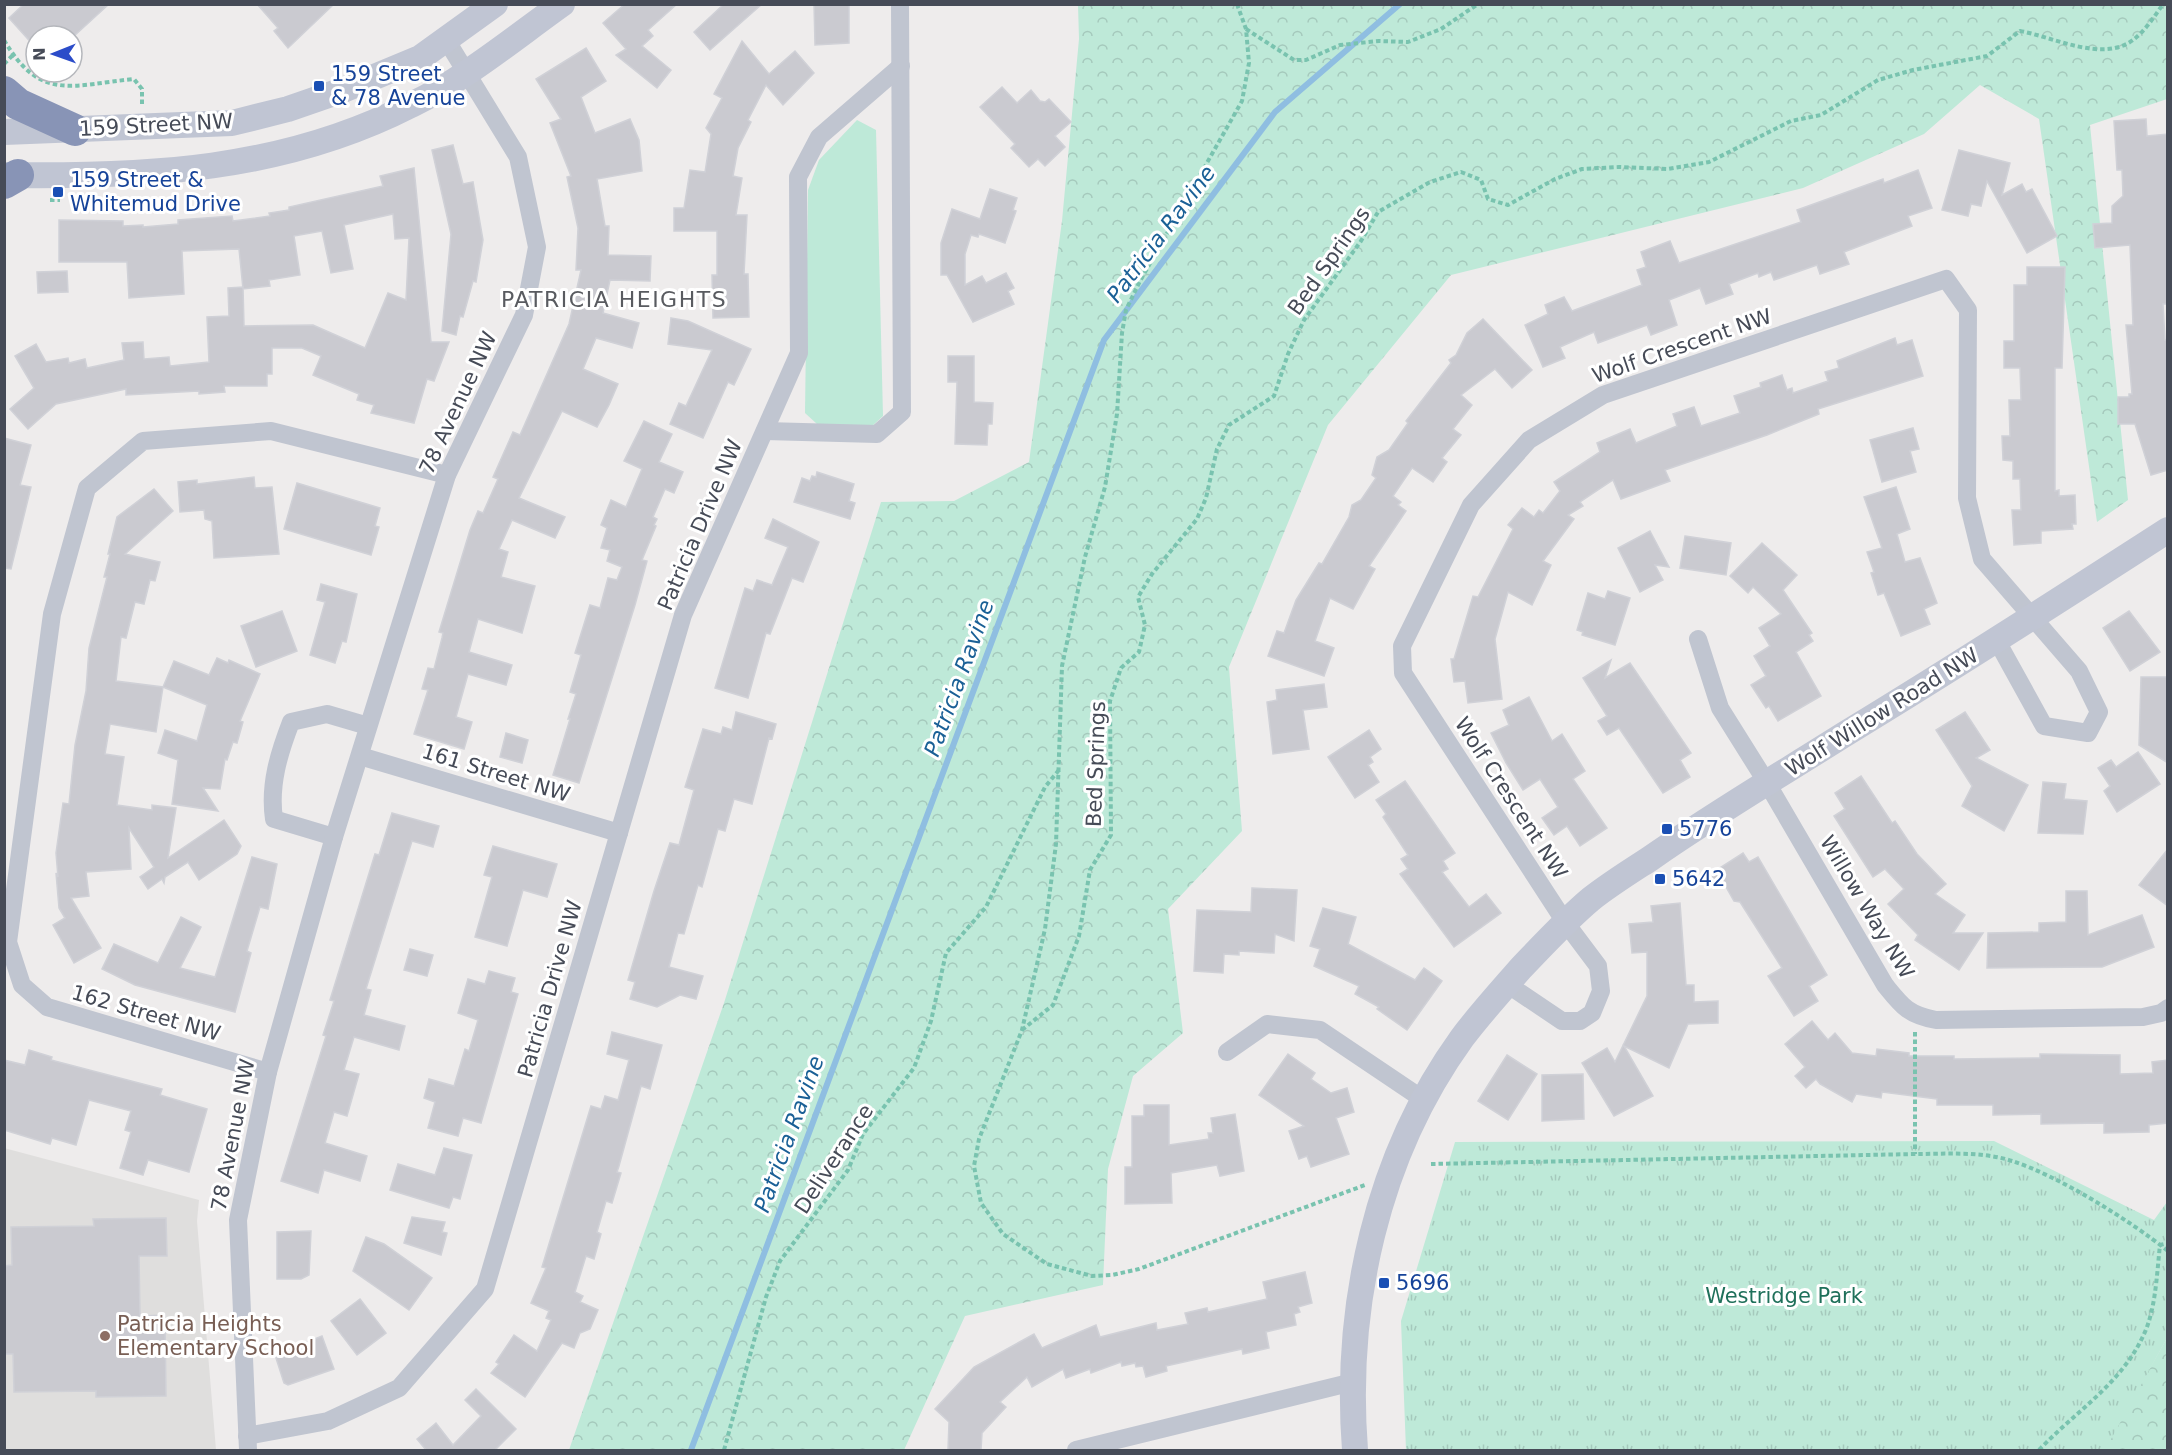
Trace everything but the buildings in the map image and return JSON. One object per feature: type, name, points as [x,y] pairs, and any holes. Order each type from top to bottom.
[{"type":"highway","points":[[4,92],[18,104],[75,130]]},
{"type":"street","name":"159 Street NW","points":[[4,132],[232,123],[288,109],[343,90],[420,58],[447,41],[495,4]]},
{"type":"street","name":"159 Street NW","points":[[9,178],[173,172],[235,164],[294,152],[412,105],[465,72],[562,4]]},
{"type":"street","name":"Patricia Drive NW","points":[[765,431],[876,434],[902,412],[900,4]]},
{"type":"street","name":"78 Avenue NW","points":[[247,1443],[238,1220],[268,1072],[334,837],[447,475],[524,315],[537,247],[518,157],[447,41]]},
{"type":"street","name":"Patricia Drive NW","points":[[247,1443],[328,1421],[399,1388],[485,1289],[684,615],[799,353],[798,177],[819,138],[901,66]]},
{"type":"street","name":"Wolf Crescent NW","points":[[1565,922],[1403,673],[1402,646],[1471,505],[1529,440],[1603,395],[1946,279],[1968,310],[1967,498],[1982,559],[2033,617]]},
{"type":"street","name":"162 Street NW","points":[[268,1072],[47,1007],[22,985],[8,942],[52,614],[87,488],[143,441],[271,431],[447,475]]},
{"type":"street","name":"Wolf Willow Road NW","points":[[1355,1450],[1353,1382],[1356,1316],[1368,1250],[1391,1174],[1424,1100],[1461,1039],[1507,984],[1565,922],[1632,871],[1767,783],[1997,641],[2168,530]]},
{"type":"street","name":"Wolf Willow Road NW","points":[[1997,641],[2044,726],[2088,733],[2099,712],[2079,671],[2033,617]]},
{"type":"street","name":"Wolf Willow Road NW","points":[[1698,639],[1720,708],[1767,783]]},
{"type":"street","points":[[334,837],[274,819],[271,803],[278,757],[291,722],[327,714],[368,726]]},
{"type":"street","name":"161 Street NW","points":[[360,756],[619,832]]},
{"type":"street","name":"Willow Way NW","points":[[1767,783],[1885,985],[1902,1007],[1915,1016]]},
{"type":"street","points":[[1507,984],[1562,1021],[1580,1021],[1592,1013],[1601,991],[1598,966],[1565,922]]},
{"type":"street","points":[[1915,1016],[1936,1020],[2144,1017],[2168,1008]]},
{"type":"street","points":[[1227,1052],[1267,1024],[1320,1030],[1424,1100]]},
{"type":"street","points":[[1076,1450],[1353,1382]]},
{"type":"path","points":[[1237,4],[1246,29],[1249,63],[1242,101],[1195,188],[1140,281],[1126,310],[1122,333],[1117,414],[1105,488],[1085,557],[1062,666],[1056,844],[1045,929],[1022,1030],[979,1139],[974,1166],[981,1203],[1003,1234],[1047,1264],[1092,1276],[1112,1275],[1139,1269],[1369,1184]]},
{"type":"path","points":[[1246,29],[1294,60],[1306,60],[1340,45],[1379,40],[1408,42],[1441,29],[1478,4]]},
{"type":"path","name":"Bed Springs","points":[[1022,1030],[1053,1005],[1078,936],[1090,870],[1111,835],[1110,701],[1121,668],[1139,652],[1145,624],[1138,597],[1152,574],[1197,519],[1206,498],[1217,450],[1228,425],[1274,396],[1288,354],[1304,320],[1361,242],[1378,212],[1430,182],[1461,172],[1481,180],[1488,199],[1508,206],[1555,178],[1582,169],[1619,167],[1668,169],[1709,162],[1791,121],[1821,115],[1878,80],[1913,70],[1987,56],[2020,32],[2085,48],[2112,48],[2133,40],[2163,4]]},
{"type":"path","points":[[4,40],[24,69],[42,82],[69,85],[134,79],[142,89],[144,127]]},
{"type":"path","points":[[4,64],[13,55]]},
{"type":"path","name":"Deliverance","points":[[724,1450],[766,1297],[780,1261],[848,1170],[863,1134],[914,1068],[931,1021],[946,953],[986,907],[1045,787],[1060,770]]},
{"type":"path","points":[[1915,1016],[1915,1154]]},
{"type":"path","points":[[1431,1164],[1915,1154],[1980,1155],[2011,1160],[2065,1184],[2168,1251]]},
{"type":"path","points":[[2160,1245],[2168,1243]]},
{"type":"path","points":[[2039,1450],[2111,1382],[2138,1345],[2152,1308],[2160,1245]]},
{"type":"shaded area","name":"Patricia Heights Elementary School","points":[[4,1148],[199,1200],[197,1221],[216,1450],[5,1450]]},
{"type":"green space","points":[[1078,5],[2167,5],[2167,99],[2090,125],[2128,500],[2097,522],[2039,119],[1980,85],[1924,134],[1803,188],[1451,275],[1328,425],[1229,667],[1242,831],[1168,909],[1183,1033],[1133,1076],[1108,1169],[1103,1285],[965,1316],[904,1450],[569,1450],[724,1003],[881,502],[954,501],[1029,462],[1062,221],[1079,39]]},
{"type":"green space","points":[[857,120],[876,130],[883,416],[870,428],[817,424],[805,413],[808,190],[819,160]]},
{"type":"green space","name":"Westridge Park","points":[[1994,1141],[2154,1220],[2167,1202],[2167,1338],[2105,1450],[1406,1450],[1401,1321],[1455,1142]]},
{"type":"green space","points":[[2167,1338],[2167,1450],[2105,1450],[2105,1447]]},
{"type":"waterway","name":"Patricia Ravine","points":[[691,1450],[1104,340],[1275,112],[1400,4]]},
{"type":"place","name":"159 Street & 78 Avenue","points":[[319,86]]},
{"type":"place","name":"159 Street & Whitemud Drive","points":[[58,192]]},
{"type":"place","name":"5776","points":[[1667,829]]},
{"type":"place","name":"5642","points":[[1660,879]]},
{"type":"place","name":"5696","points":[[1384,1283]]},
{"type":"place","name":"Patricia Heights Elementary School","points":[[105,1336]]},
{"type":"district","name":"PATRICIA HEIGHTS","points":[[614,299]]}]
